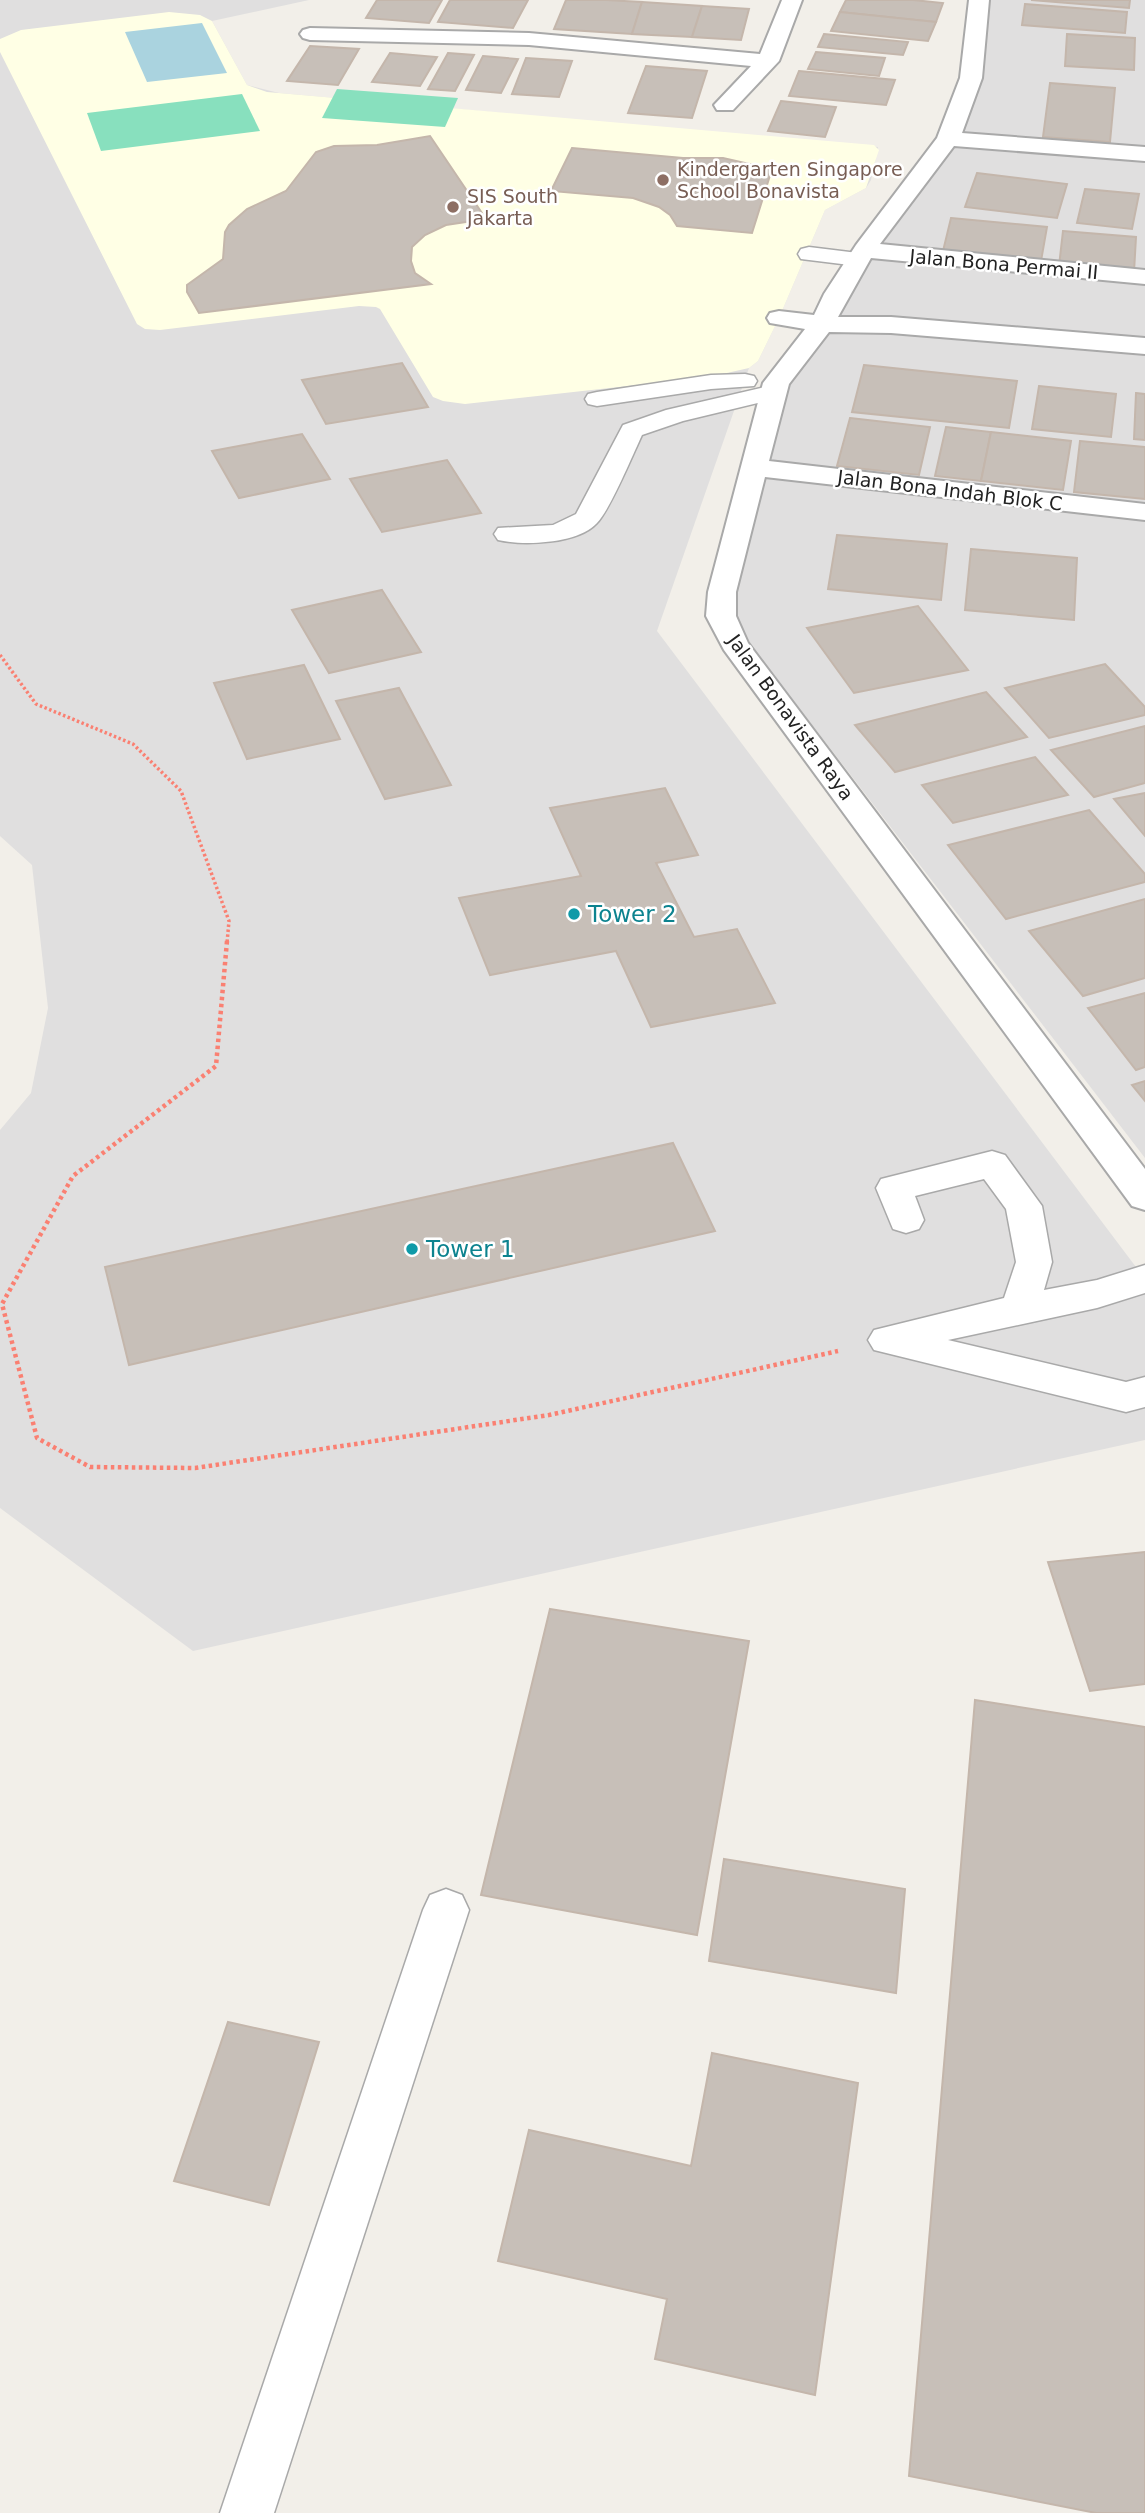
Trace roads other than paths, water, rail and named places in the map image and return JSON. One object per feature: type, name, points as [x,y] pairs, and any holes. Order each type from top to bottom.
[{"type":"street","points":[[725,105],[768,61],[792,0]]},
{"type":"street","name":"Jalan Bonavista Raya","points":[[979,0],[971,78],[963,105],[947,139],[861,255],[836,294],[822,324],[775,387],[722,592],[721,616],[734,644],[1145,1196]]},
{"type":"street","points":[[310,34],[529,39],[768,61]]},
{"type":"street","points":[[947,139],[1145,154]]},
{"type":"street","name":"Jalan Bona Permai II","points":[[861,255],[1145,277]]},
{"type":"street","points":[[779,318],[822,324],[891,326],[1145,346]]},
{"type":"street","name":"Jalan Bona Indah Blok C","points":[[755,468],[1145,512]]},
{"type":"lane","points":[[809,254],[861,255]]},
{"type":"lane","points":[[632,430],[597,399],[711,382],[775,387]]},
{"type":"lane","points":[[507,534],[558,533],[587,519],[632,430],[775,387]]},
{"type":"lane","points":[[906,1220],[894,1188],[992,1164],[1024,1206],[1034,1262],[1019,1308]]},
{"type":"lane","points":[[1145,1279],[1097,1294],[1019,1308],[887,1340],[1126,1397],[1145,1392]]},
{"type":"lane","points":[[247,2513],[446,1910]]},
{"type":"water","points":[[202,23],[227,73],[147,82],[125,32]]},
{"type":"place","name":"Kindergarten Singapore School Bonavista","points":[[663,180]]},
{"type":"place","name":"SIS South Jakarta","points":[[453,207]]},
{"type":"place","name":"Tower 2","points":[[574,914]]},
{"type":"place","name":"Tower 1","points":[[412,1249]]}]
